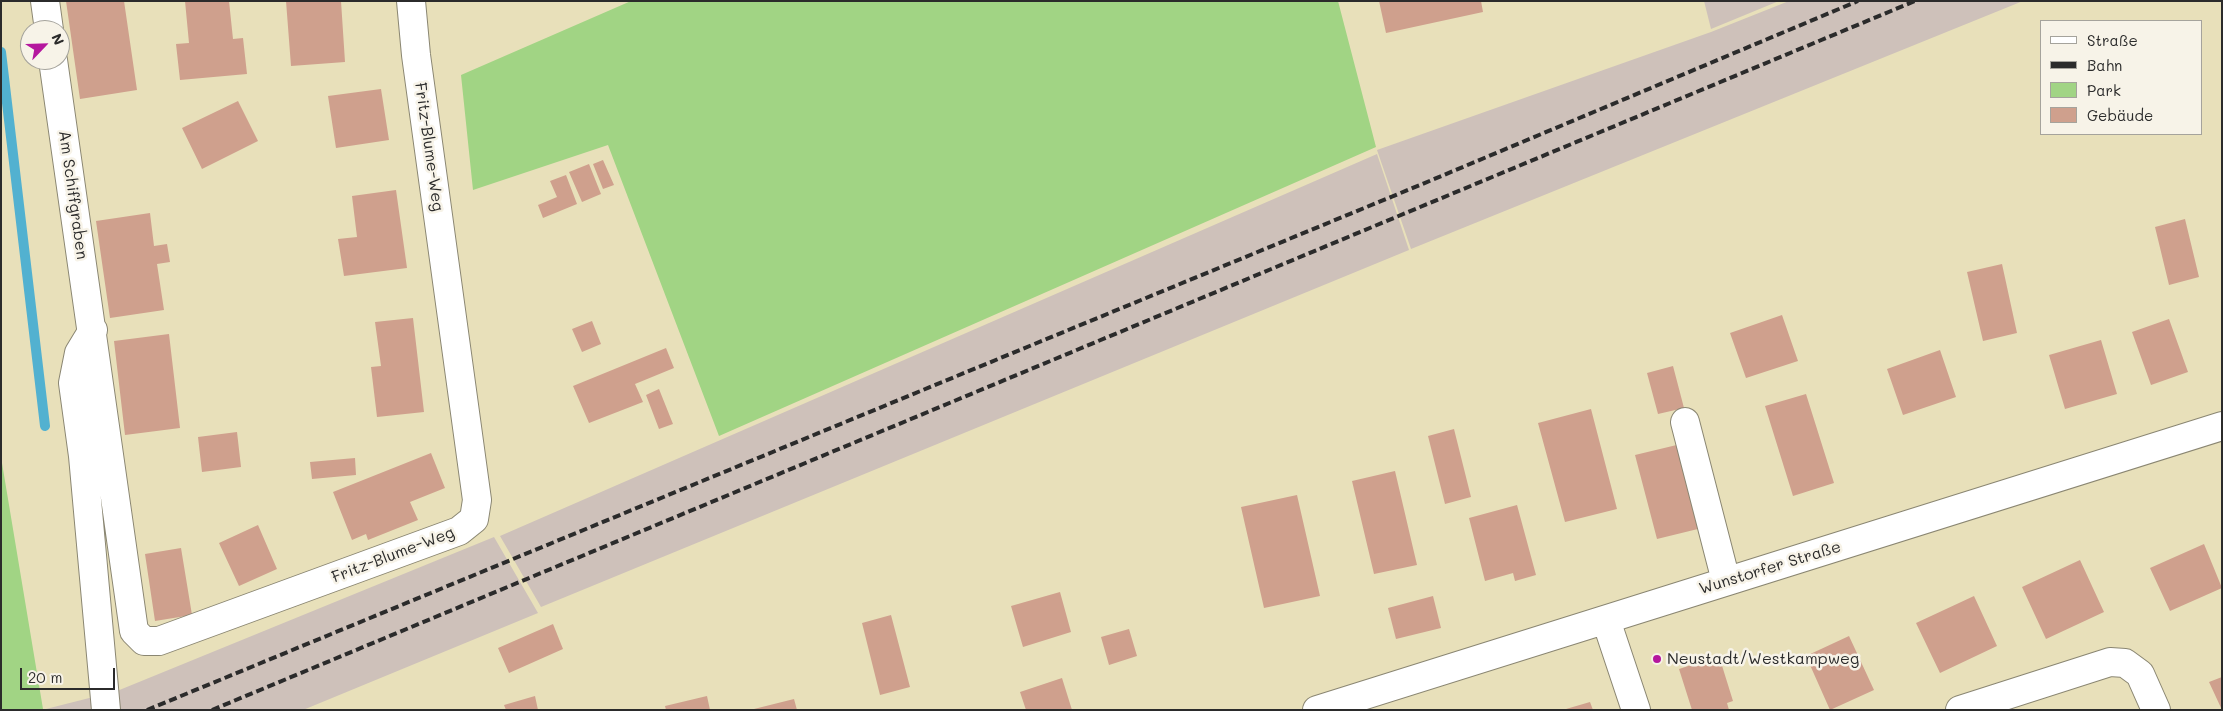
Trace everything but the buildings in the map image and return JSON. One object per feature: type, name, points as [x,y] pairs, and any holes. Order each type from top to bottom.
[{"type":"street","points":[[44,1],[47,20]]},
{"type":"street","name":"Fritz-Blume-Weg","points":[[93,330],[134,631],[144,641],[159,641],[459,531],[474,518],[477,500],[416,55],[411,1]]},
{"type":"street","name":"Am Schiffgraben","points":[[54,70],[93,330]]},
{"type":"street","points":[[93,330],[79,353],[73,383],[84,466],[106,710]]},
{"type":"street","points":[[1685,422],[1726,581]]},
{"type":"street","name":"Wunstorfer Straße","points":[[1317,710],[2222,426]]},
{"type":"street","points":[[1606,620],[1636,710]]},
{"type":"street","points":[[1960,710],[2110,662],[2125,663],[2140,674],[2156,710]]},
{"type":"shaded area","points":[[1704,1],[1779,1],[1711,29]]},
{"type":"shaded area","points":[[1789,1],[2023,1],[1411,249],[1377,150],[1711,32]]},
{"type":"shaded area","points":[[1377,154],[1409,250],[541,607],[500,536]]},
{"type":"shaded area","points":[[494,537],[538,613],[303,710],[42,710],[117,691]]},
{"type":"green space","points":[[631,1],[1338,1],[1376,147],[719,436],[608,145],[473,190],[461,75]]},
{"type":"green space","points":[[1,457],[43,709],[42,710],[1,710]]},
{"type":"waterway","points":[[1,52],[45,426]]},
{"type":"railway","points":[[147,710],[1420,185],[1858,1]]},
{"type":"railway","points":[[212,710],[1915,1]]},
{"type":"place","name":"Neustadt/Westkampweg","points":[[1657,659]]}]
